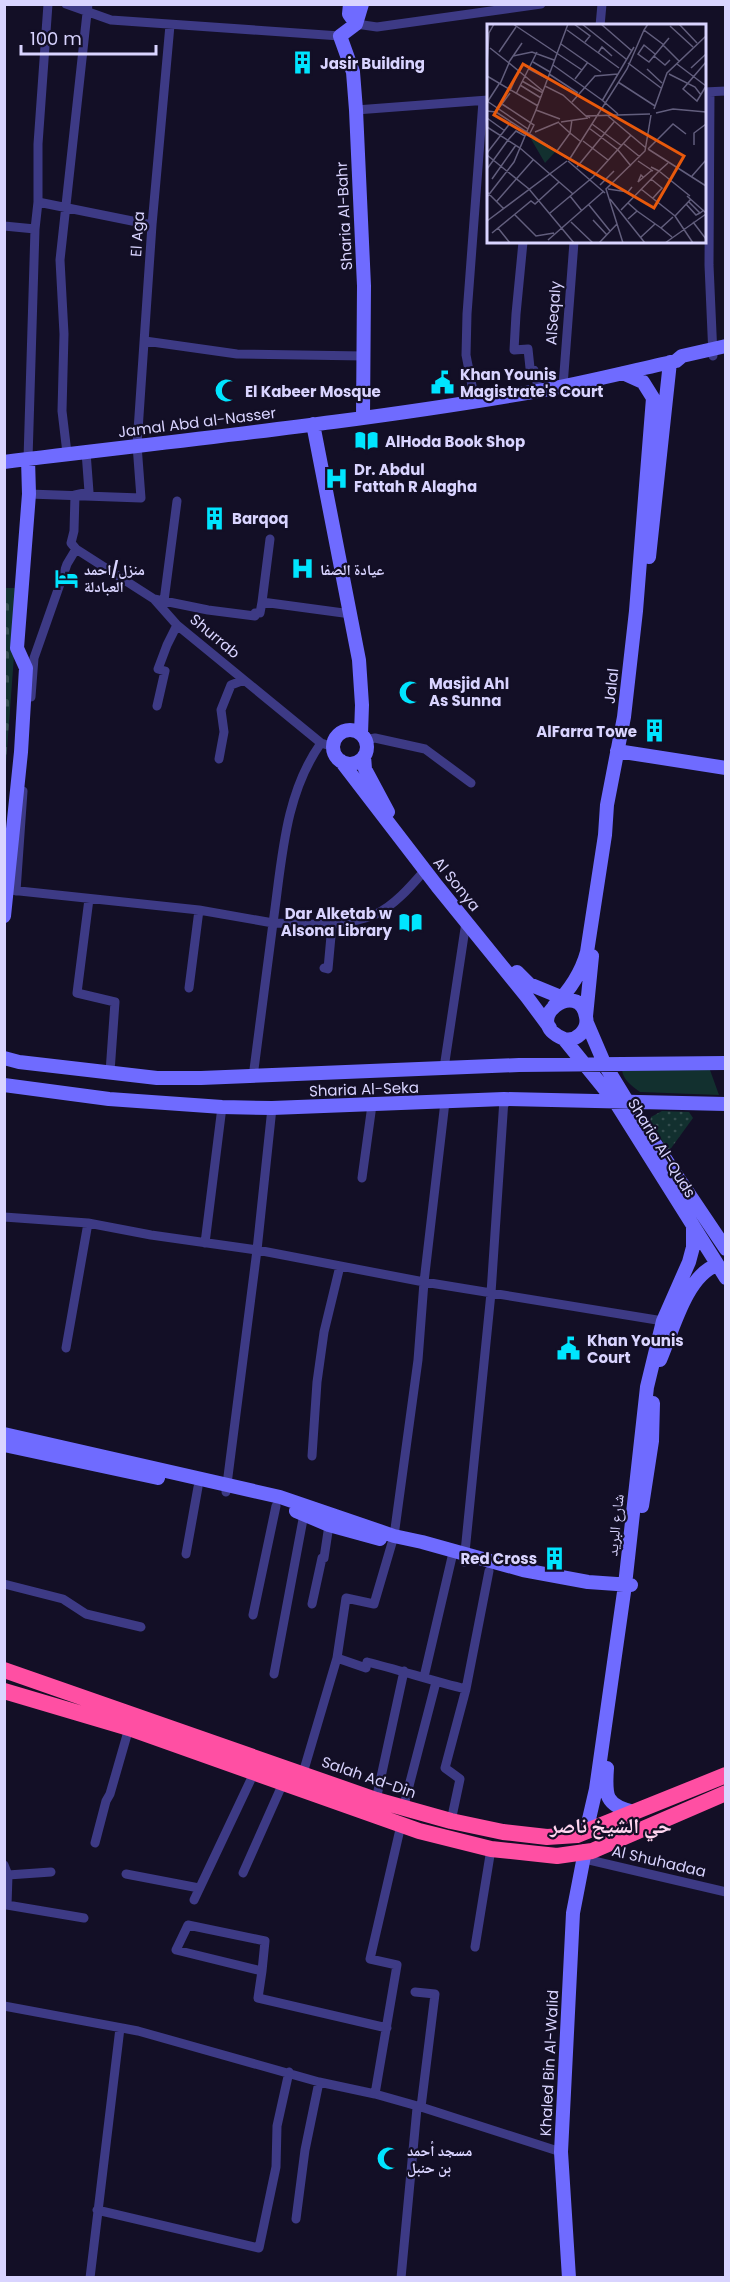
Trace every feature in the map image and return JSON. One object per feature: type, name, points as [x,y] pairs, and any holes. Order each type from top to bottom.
[{"type":"highway","name":"Salah Ad-Din","points":[[4,1670],[402,1817],[464,1844],[491,1849],[557,1856],[585,1855],[726,1793]]},
{"type":"highway","name":"Salah Ad-Din","points":[[4,1691],[129,1728],[254,1773],[289,1777],[376,1800],[402,1817],[451,1821],[495,1831],[547,1837],[577,1835],[726,1775]]},
{"type":"main road","points":[[350,4],[349,14],[356,24]]},
{"type":"main road","points":[[340,36],[356,24],[362,4]]},
{"type":"main road","name":"Sharia Al-Bahr","points":[[340,36],[353,72],[356,110],[364,286],[363,417]]},
{"type":"main road","name":"Jamal Abd al-Nasser","points":[[4,462],[313,424],[475,401],[538,391],[673,362],[684,364],[720,351]]},
{"type":"main road","name":"Jalal","points":[[586,1020],[611,805],[647,587],[658,460],[673,362]]},
{"type":"main road","name":"Jalal","points":[[562,1001],[579,975],[587,952],[604,844],[607,805],[622,748],[636,611],[653,398],[643,382],[623,373]]},
{"type":"main road","name":"Al Sonya","points":[[313,424],[359,660],[363,737],[367,751],[364,756],[365,769],[391,817],[524,979],[537,989],[562,1001]]},
{"type":"main road","points":[[4,916],[11,890],[23,731],[26,668],[17,648],[28,494],[28,459]]},
{"type":"main road","points":[[327,745],[341,733],[351,730],[363,737]]},
{"type":"main road","name":"Al Sonya","points":[[327,745],[557,1035]]},
{"type":"main road","points":[[622,748],[726,761]]},
{"type":"main road","points":[[622,748],[726,768]]},
{"type":"main road","points":[[341,760],[356,763],[364,756]]},
{"type":"main road","points":[[552,1065],[562,1060],[563,1053],[548,1016],[562,1001],[580,1006],[586,1020],[585,1029],[575,1038],[557,1035]]},
{"type":"main road","name":"Sharia Al-Quds","points":[[586,1020],[622,1103],[693,1228],[726,1278]]},
{"type":"main road","name":"Sharia Al-Quds","points":[[557,1035],[622,1103],[726,1249]]},
{"type":"main road","name":"Sharia Al-Seka","points":[[4,1058],[19,1062],[157,1078],[253,1077],[585,1064],[726,1063]]},
{"type":"main road","name":"Sharia Al-Seka","points":[[4,1085],[109,1099],[222,1107],[272,1108],[504,1099],[726,1104]]},
{"type":"main road","name":"شارع البريد","points":[[634,1812],[613,1804],[606,1795],[608,1736],[627,1589],[647,1387],[663,1321],[689,1262],[693,1247],[693,1228]]},
{"type":"main road","name":"شارع البريد","points":[[586,1832],[596,1789],[652,1441],[653,1396],[658,1364],[675,1319],[688,1295],[703,1273],[717,1265]]},
{"type":"main road","points":[[4,1434],[227,1489],[289,1500],[393,1540]]},
{"type":"main road","points":[[4,1445],[198,1486],[227,1489],[304,1514],[329,1525],[460,1558],[627,1589]]},
{"type":"main road","points":[[460,1558],[489,1570],[558,1584],[627,1589]]},
{"type":"main road","name":"Khaled Bin Al-Walid","points":[[569,2277],[561,2152],[573,1913],[585,1855]]},
{"type":"street","points":[[28,459],[35,229],[38,202],[38,144],[48,4]]},
{"type":"street","points":[[66,4],[87,8],[111,20],[340,36]]},
{"type":"street","points":[[356,24],[377,27],[541,4]]},
{"type":"street","points":[[600,24],[602,4]]},
{"type":"street","points":[[67,453],[63,411],[64,334],[60,260],[87,8]]},
{"type":"street","name":"El Aga","points":[[75,495],[141,498],[137,446],[152,225],[170,25]]},
{"type":"street","points":[[720,351],[709,265],[707,92],[726,92]]},
{"type":"street","points":[[356,110],[486,100],[467,314],[466,355],[475,401]]},
{"type":"street","points":[[38,202],[152,225]]},
{"type":"street","points":[[4,226],[35,229]]},
{"type":"street","points":[[523,243],[514,350],[528,349],[530,368],[534,370],[538,391]]},
{"type":"street","name":"AlSeqaly","points":[[563,386],[574,243]]},
{"type":"street","points":[[145,341],[237,354],[364,356]]},
{"type":"street","points":[[28,494],[75,495],[89,492],[86,452]]},
{"type":"street","points":[[75,495],[74,531],[71,543],[76,549],[67,564],[34,658],[11,890],[199,910],[273,922],[332,925],[376,914],[400,897],[425,870]]},
{"type":"street","points":[[177,501],[159,600],[208,610],[255,616],[255,613],[260,614],[270,539]]},
{"type":"street","name":"Shurrab","points":[[76,549],[159,600],[177,625],[327,745]]},
{"type":"street","points":[[262,602],[351,614]]},
{"type":"street","points":[[156,706],[165,671],[158,669],[166,645],[177,625]]},
{"type":"street","points":[[219,759],[224,732],[221,710],[231,685],[244,680]]},
{"type":"street","points":[[363,737],[425,749],[471,783]]},
{"type":"street","points":[[253,1077],[288,817],[298,782],[307,762],[327,745]]},
{"type":"street","points":[[89,899],[77,993],[115,1002],[110,1072]]},
{"type":"street","points":[[189,988],[199,910]]},
{"type":"street","points":[[444,1068],[466,922]]},
{"type":"street","points":[[324,968],[328,969],[332,925]]},
{"type":"street","points":[[424,1677],[460,1558],[491,1293],[504,1099]]},
{"type":"street","points":[[243,1873],[289,1777],[337,1658],[346,1598],[374,1604],[393,1540],[418,1360],[423,1282],[445,1102]]},
{"type":"street","points":[[362,1178],[372,1105]]},
{"type":"street","points":[[205,1243],[222,1107]]},
{"type":"street","points":[[227,1489],[272,1108]]},
{"type":"street","points":[[4,1217],[88,1223],[257,1250],[423,1282],[663,1321]]},
{"type":"street","points":[[66,1348],[88,1223]]},
{"type":"street","points":[[312,1456],[324,1332],[340,1266]]},
{"type":"street","points":[[186,1554],[198,1486]]},
{"type":"street","points":[[253,1615],[276,1506]]},
{"type":"street","points":[[274,1674],[304,1514]]},
{"type":"street","points":[[312,1604],[322,1558],[324,1558],[329,1525]]},
{"type":"street","points":[[451,1821],[460,1779],[446,1768],[466,1689],[489,1570]]},
{"type":"street","points":[[4,1584],[63,1599],[86,1614],[141,1627]]},
{"type":"street","points":[[337,1658],[366,1668],[367,1662],[466,1689]]},
{"type":"street","points":[[376,1800],[404,1671]]},
{"type":"street","points":[[375,2094],[397,1965],[370,1959],[436,1682]]},
{"type":"street","points":[[95,1843],[129,1728]]},
{"type":"street","points":[[194,1900],[254,1773]]},
{"type":"street","points":[[475,1947],[491,1849]]},
{"type":"street","name":"Al Shuhadaa","points":[[585,1855],[726,1892]]},
{"type":"street","points":[[4,1865],[8,1875],[7,1905],[84,1918]]},
{"type":"street","points":[[8,1875],[51,1872]]},
{"type":"street","points":[[126,1874],[198,1888]]},
{"type":"street","points":[[262,1971],[176,1950],[188,1924],[265,1941],[262,1971],[258,1998],[387,2028]]},
{"type":"street","points":[[401,2277],[419,2108],[435,1994],[415,1992]]},
{"type":"street","points":[[4,2006],[120,2028],[319,2082],[375,2094],[561,2152]]},
{"type":"street","points":[[90,2277],[120,2028]]},
{"type":"street","points":[[97,2210],[259,2248],[276,2167],[277,2126],[289,2072]]},
{"type":"street","points":[[296,2219],[305,2150],[319,2082]]},
{"type":"green space","points":[[5,588],[19,588],[5,777]]},
{"type":"green space","points":[[622,1070],[710,1070],[719,1095],[640,1092],[626,1080]]},
{"type":"green space","points":[[662,1111],[689,1112],[693,1118],[669,1151],[650,1122],[651,1117]]},
{"type":"place","name":"Jasir Building","points":[[302,63]]},
{"type":"place","name":"Khan Younis Magistrate's Court","points":[[442,383]]},
{"type":"place","name":"El Kabeer Mosque","points":[[227,391]]},
{"type":"place","name":"AlHoda Book Shop","points":[[367,441]]},
{"type":"place","name":"Dr. Abdul Fattah R Alagha","points":[[336,478]]},
{"type":"place","name":"Barqoq","points":[[214,518]]},
{"type":"place","name":"عيادة الصفا","points":[[302,569]]},
{"type":"place","name":"منزل/احمد العبادلة","points":[[66,578]]},
{"type":"place","name":"Masjid Ahl As Sunna","points":[[411,692]]},
{"type":"place","name":"AlFarra Towe","points":[[655,731]]},
{"type":"place","name":"Dar Alketab w Alsona Library","points":[[410,922]]},
{"type":"place","name":"Khan Younis Court","points":[[569,1349]]},
{"type":"place","name":"Red Cross","points":[[555,1558]]},
{"type":"place","name":"مسجد أحمد بن حنبل","points":[[389,2159]]},
{"type":"district","name":"حي الشيخ ناصر","points":[[611,1825]]}]
